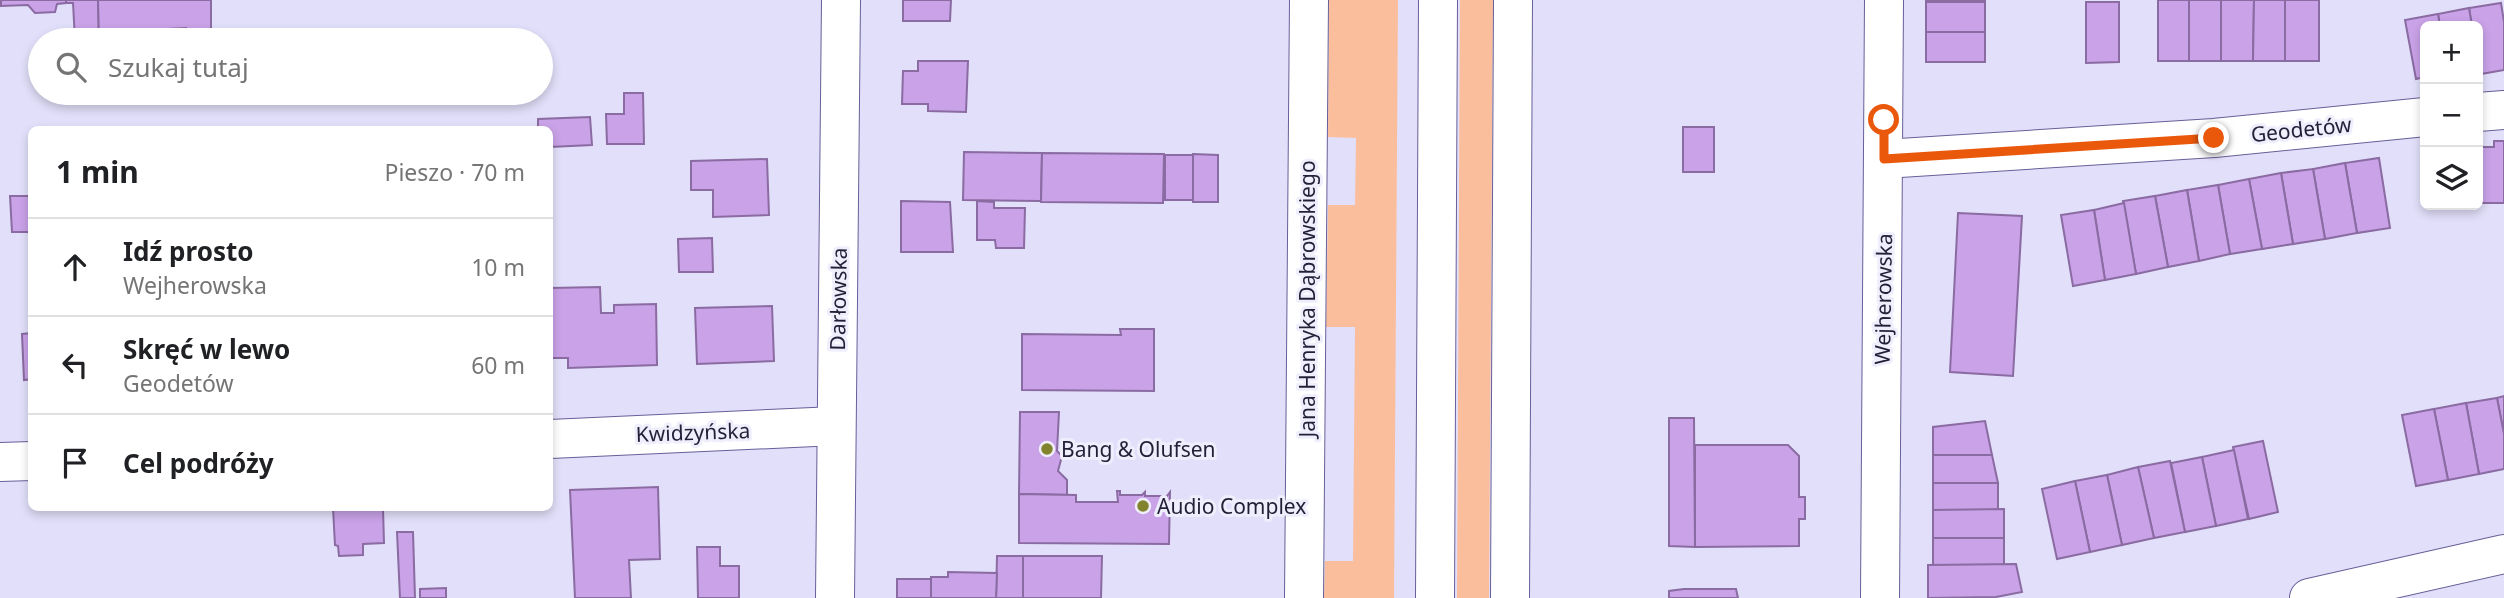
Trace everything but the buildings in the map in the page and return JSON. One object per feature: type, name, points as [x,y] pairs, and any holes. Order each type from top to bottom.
[{"type":"street","name":"Darłowska","points":[[835,598],[841,0]]},
{"type":"street","name":"Jana Henryka Dąbrowskiego","points":[[1304,598],[1309,0]]},
{"type":"street","points":[[1435,598],[1438,0]]},
{"type":"street","points":[[1510,598],[1513,0]]},
{"type":"street","name":"Wejherowska","points":[[1880,598],[1884,0]]},
{"type":"street","points":[[2483,112],[2504,110]]},
{"type":"street","name":"Geodetów","points":[[1884,159],[2214,138],[2420,117]]},
{"type":"street","name":"Kwidzyńska","points":[[553,439],[836,426]]},
{"type":"street","points":[[0,462],[28,461]]},
{"type":"street","points":[[2309,598],[2504,554]]},
{"type":"shaded area","points":[[1329,0],[1398,0],[1394,598],[1324,598],[1325,561],[1353,561],[1355,327],[1326,327],[1328,205],[1355,205],[1356,138],[1328,137]]},
{"type":"shaded area","points":[[1460,0],[1493,0],[1489,598],[1457,598]]},
{"type":"place","name":"Bang & Olufsen","points":[[1047,449]]},
{"type":"place","name":"Audio Complex","points":[[1143,506]]},
{"type":"route","points":[[1884,120],[1884,159],[2214,138]]}]
